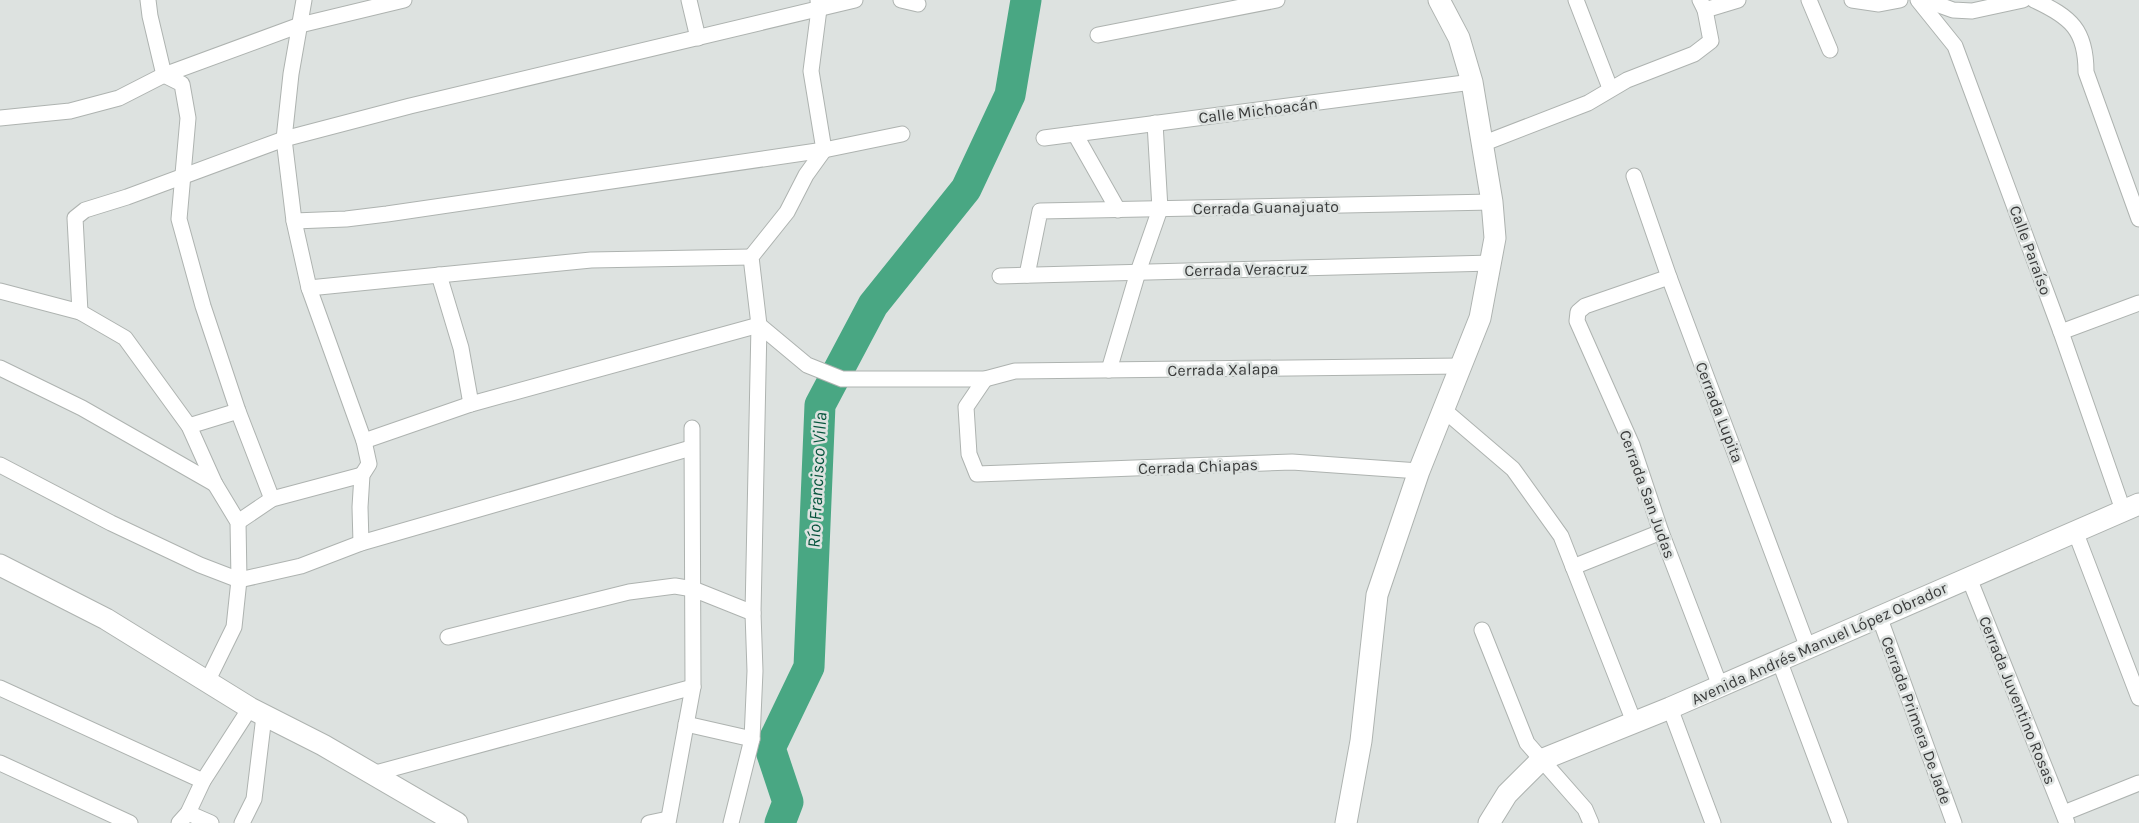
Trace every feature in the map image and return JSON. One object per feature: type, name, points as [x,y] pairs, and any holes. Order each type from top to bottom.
[{"type":"main road","points":[[1346,823],[1360,741],[1377,595],[1419,471],[1480,318],[1492,263],[1495,238],[1492,202],[1472,82],[1459,38],[1439,0]]},
{"type":"main road","name":"Avenida Andrés Manuel López Obrador","points":[[1489,823],[1507,794],[1541,760],[1670,708],[2131,507]]},
{"type":"main road","points":[[0,565],[106,619],[257,712],[323,745],[457,823]]},
{"type":"street","points":[[148,0],[164,75]]},
{"type":"street","points":[[304,0],[291,74],[284,139],[294,222],[309,288],[364,440],[369,464],[362,475],[360,507],[361,543]]},
{"type":"street","points":[[0,118],[70,111],[119,98],[164,75],[300,25],[404,0]]},
{"type":"street","points":[[689,0],[698,38]]},
{"type":"street","points":[[80,312],[75,218],[84,210],[127,198],[284,139],[420,104],[698,38],[818,4],[855,0]]},
{"type":"street","points":[[901,0],[918,4]]},
{"type":"street","points":[[1098,35],[1277,0]]},
{"type":"street","points":[[1576,0],[1610,88]]},
{"type":"street","points":[[1482,144],[1588,103],[1610,88],[1694,54],[1711,40],[1702,5],[1738,0]]},
{"type":"street","points":[[1808,0],[1830,50]]},
{"type":"street","points":[[1852,0],[1879,4],[1900,0]]},
{"type":"street","name":"Calle Paraíso","points":[[1918,0],[1955,46],[2061,332],[2131,507]]},
{"type":"street","points":[[1925,0],[1953,10],[1972,11],[2023,0]]},
{"type":"street","points":[[2034,0],[2055,10],[2074,25],[2086,52],[2086,72],[2139,219]]},
{"type":"street","points":[[731,823],[752,739],[755,671],[753,613],[760,325],[751,257],[787,212],[806,175],[824,150],[811,71],[818,4]]},
{"type":"street","points":[[164,75],[182,84],[188,118],[179,219],[203,306],[238,411],[272,500]]},
{"type":"street","name":"Calle Michoacán","points":[[1044,138],[1472,82]]},
{"type":"street","points":[[1109,370],[1138,272],[1160,209],[1155,123]]},
{"type":"street","points":[[294,222],[387,214],[824,150],[902,134]]},
{"type":"street","points":[[1074,134],[1118,210]]},
{"type":"street","name":"Cerrada Lupita","points":[[1634,176],[1669,277],[1808,648]]},
{"type":"street","name":"Cerrada Guanajuato","points":[[1027,275],[1040,211],[1492,202]]},
{"type":"street","points":[[309,288],[591,260],[751,257]]},
{"type":"street","name":"Cerrada Veracruz","points":[[1000,276],[1492,263]]},
{"type":"street","points":[[440,274],[461,348],[471,404]]},
{"type":"street","name":"Cerrada San Judas","points":[[1669,277],[1584,306],[1578,312],[1577,321],[1632,446],[1660,532],[1720,686]]},
{"type":"street","points":[[0,291],[80,312],[125,338],[188,426],[215,484],[238,522],[239,580],[234,627],[207,682]]},
{"type":"street","points":[[2061,332],[2139,304]]},
{"type":"street","points":[[364,440],[471,404],[760,325]]},
{"type":"street","name":"Cerrada Xalapa","points":[[760,325],[807,365],[842,379],[985,379],[1015,371],[1461,366]]},
{"type":"street","points":[[0,368],[82,408],[215,484]]},
{"type":"street","name":"Cerrada Chiapas","points":[[985,379],[966,407],[969,454],[977,474],[1292,462],[1419,471]]},
{"type":"street","points":[[1444,410],[1513,469],[1561,536],[1634,722]]},
{"type":"street","points":[[188,426],[238,411]]},
{"type":"street","points":[[649,823],[668,821],[693,687],[692,428]]},
{"type":"street","points":[[0,465],[111,523],[200,565],[239,580],[301,566],[361,543],[691,448]]},
{"type":"street","points":[[238,522],[272,500],[362,475]]},
{"type":"street","points":[[2075,531],[2139,698]]},
{"type":"street","points":[[1573,567],[1660,532]]},
{"type":"street","name":"Cerrada Juventino Rosas","points":[[1968,578],[2066,818]]},
{"type":"street","points":[[448,636],[629,592],[675,586],[693,589],[753,613]]},
{"type":"street","name":"Cerrada Primera De Jade","points":[[1879,616],[1954,823]]},
{"type":"street","points":[[1482,630],[1527,743],[1585,809],[1591,823]]},
{"type":"street","points":[[1779,660],[1840,823]]},
{"type":"street","points":[[372,774],[693,687]]},
{"type":"street","points":[[0,688],[203,781]]},
{"type":"street","points":[[1670,708],[1713,823]]},
{"type":"street","points":[[210,823],[183,818],[203,781],[257,712]]},
{"type":"street","points":[[242,823],[254,798],[257,712]]},
{"type":"street","points":[[686,724],[752,739]]},
{"type":"street","points":[[0,762],[130,823]]},
{"type":"street","points":[[2066,818],[2139,783]]},
{"type":"waterway","name":"Río Francisco Villa","points":[[780,823],[788,802],[770,748],[809,667],[820,405],[873,305],[966,189],[1010,95],[1026,0]]}]
